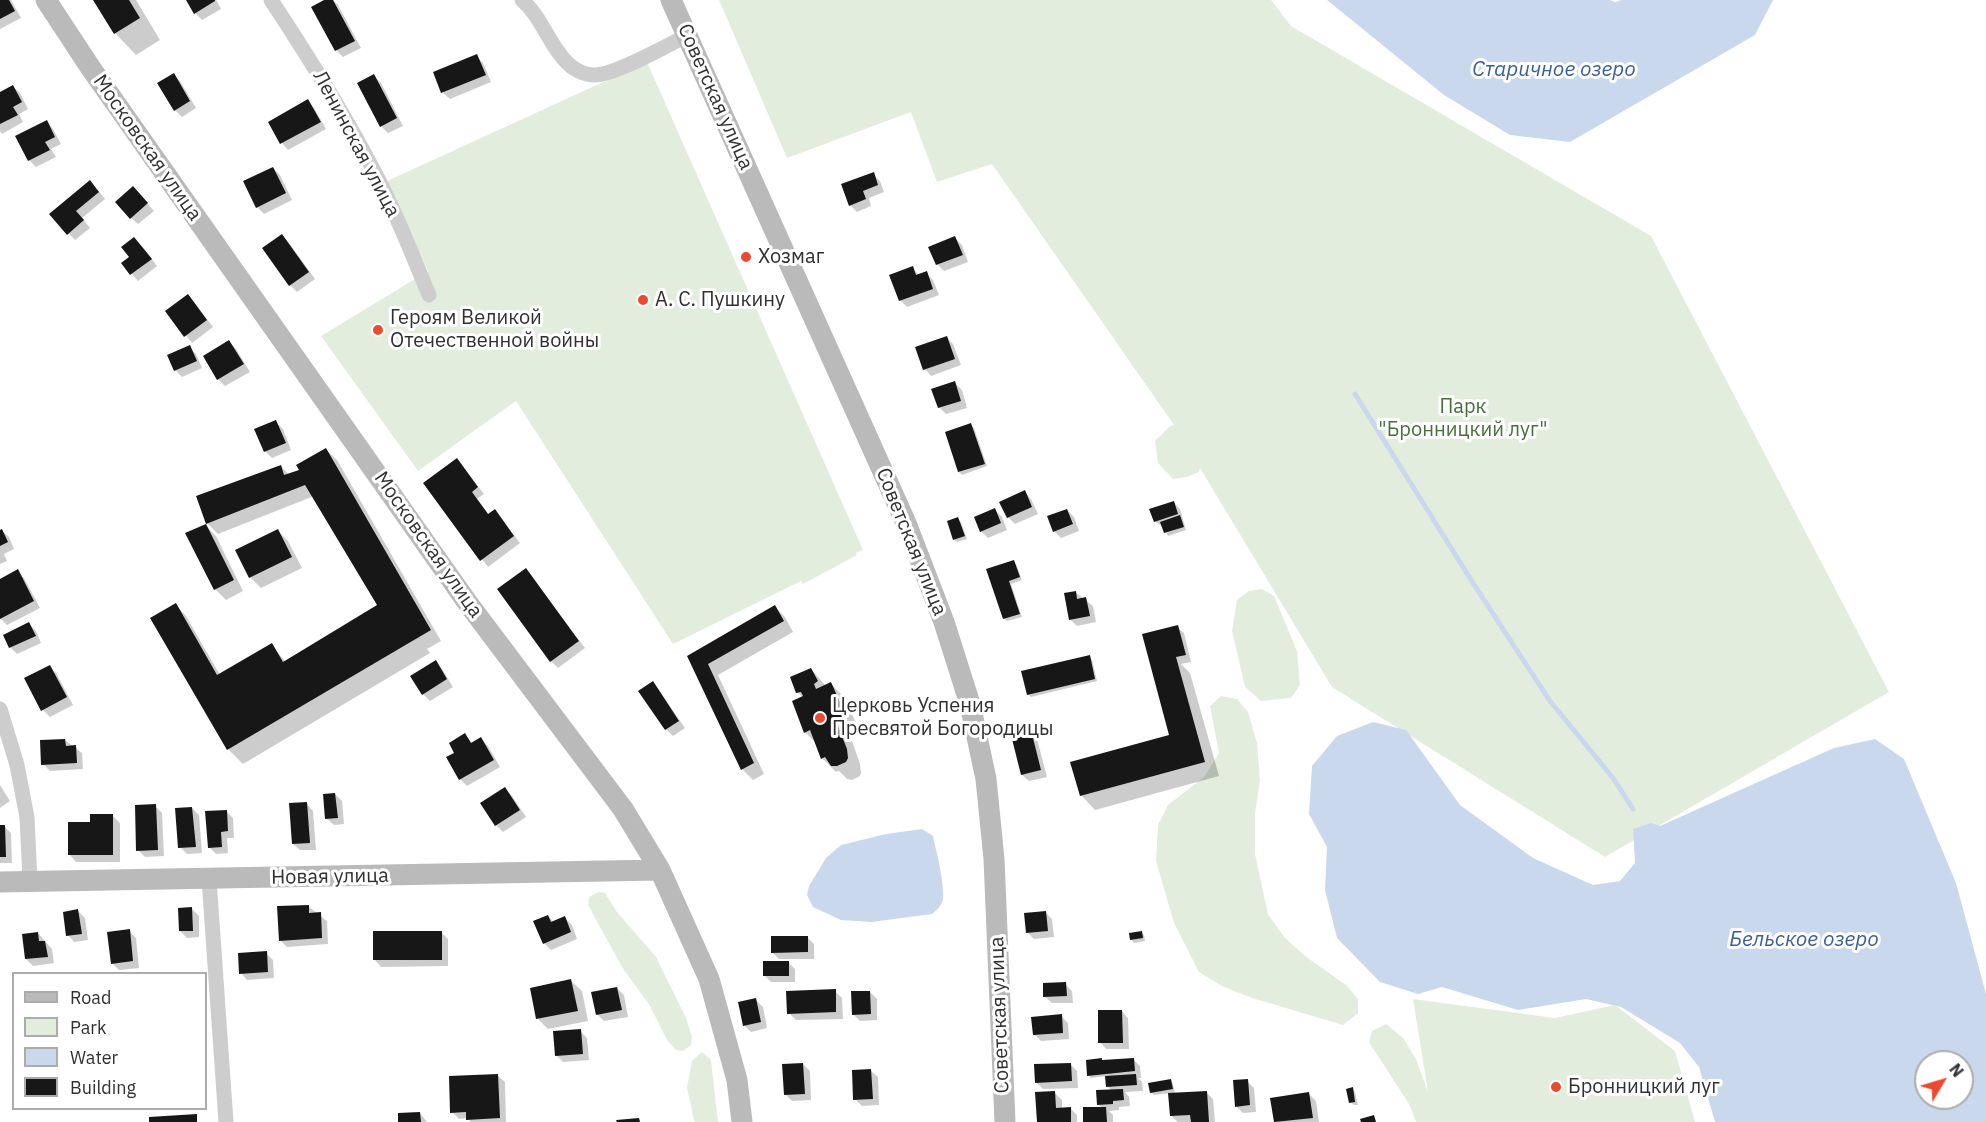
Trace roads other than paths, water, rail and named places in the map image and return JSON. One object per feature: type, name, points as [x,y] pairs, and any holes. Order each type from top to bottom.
[{"type":"street","name":"Московская улица","points":[[46,0],[90,67],[467,602],[623,809],[660,870],[709,979],[737,1080],[742,1122]]},
{"type":"street","name":"Ленинская улица","points":[[271,0],[315,67],[376,174],[408,242],[429,295]]},
{"type":"street","points":[[522,0],[536,16],[559,53],[572,68],[581,73],[596,75],[611,71],[688,36]]},
{"type":"street","name":"Советская улица","points":[[671,0],[906,523],[944,622],[970,704],[986,779],[994,859],[1005,1122]]},
{"type":"street","points":[[0,709],[17,765],[27,817],[30,881]]},
{"type":"street","name":"Новая улица","points":[[0,882],[660,870]]},
{"type":"street","points":[[209,879],[226,1122]]},
{"type":"water","name":"Старичное озеро","points":[[1327,0],[1610,0],[1615,2],[1622,0],[1773,0],[1755,35],[1570,142],[1510,135],[1444,95]]},
{"type":"water","name":"Бельское озеро","points":[[1373,722],[1406,730],[1460,805],[1533,858],[1593,885],[1620,881],[1635,863],[1633,829],[1651,823],[1660,826],[1834,748],[1875,739],[1904,759],[1956,883],[1986,994],[1986,1122],[1715,1122],[1699,1067],[1680,1043],[1621,1007],[1586,999],[1518,1010],[1442,987],[1418,994],[1380,982],[1337,938],[1325,890],[1327,847],[1309,814],[1312,766],[1337,736]]},
{"type":"water","points":[[922,829],[933,836],[943,892],[939,907],[932,914],[872,922],[841,920],[813,907],[807,895],[809,886],[826,858],[841,845],[886,834]]},
{"type":"waterway","points":[[1355,394],[1550,701],[1613,778],[1633,809]]},
{"type":"place","name":"Хозмаг","points":[[746,257]]},
{"type":"place","name":"А. С. Пушкину","points":[[643,300]]},
{"type":"place","name":"Героям Великой Отечественной войны","points":[[378,330]]},
{"type":"place","name":"Церковь Успения Пресвятой Богородицы","points":[[820,718]]},
{"type":"place","name":"Бронницкий луг","points":[[1556,1087]]},
{"type":"park label","name":"Парк \"Бронницкий луг\"","points":[[1463,418]]}]
